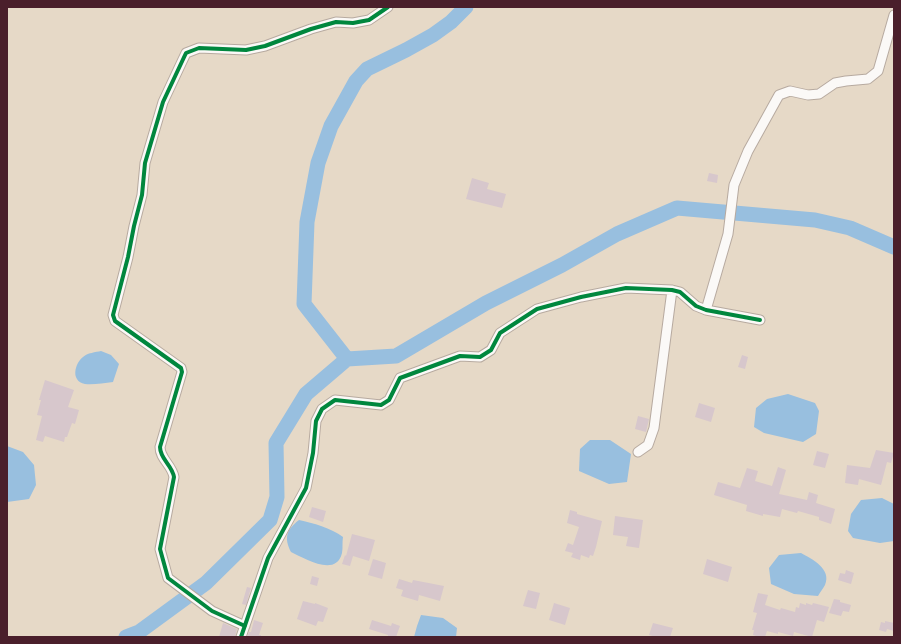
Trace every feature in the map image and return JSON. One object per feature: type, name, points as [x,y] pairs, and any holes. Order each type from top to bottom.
[{"type":"street","points":[[245,626],[207,607],[168,578],[160,549],[174,477],[172,469],[160,450],[182,372],[180,368],[115,321],[112,315],[128,257],[142,195],[145,163],[163,102],[186,53],[199,48],[246,50],[265,46],[311,29],[336,22],[353,23],[369,20],[388,7]]},
{"type":"street","points":[[706,310],[728,234],[734,184],[748,151],[779,95],[790,91],[808,95],[819,94],[835,83],[868,79],[878,71],[894,15]]},
{"type":"street","points":[[241,637],[268,558],[306,488],[313,452],[316,421],[322,409],[335,400],[381,405],[389,400],[400,378],[460,356],[480,357],[491,350],[500,333],[537,309],[580,297],[626,288],[672,290],[680,292],[696,306],[706,310],[760,320]]},
{"type":"street","points":[[638,452],[648,444],[654,428],[672,290]]},
{"type":"water","points":[[101,351],[111,355],[119,364],[113,382],[85,384],[80,382],[77,379],[75,372],[80,360],[87,355]]},
{"type":"water","points":[[788,394],[815,403],[819,411],[816,434],[803,442],[764,433],[754,427],[756,408],[767,399]]},
{"type":"water","points":[[590,440],[610,440],[631,454],[627,482],[609,484],[579,471],[580,449]]},
{"type":"water","points":[[7,446],[23,452],[34,465],[36,485],[29,499],[7,502]]},
{"type":"water","points":[[882,498],[894,504],[894,541],[880,543],[853,538],[848,531],[851,514],[861,500]]},
{"type":"water","points":[[299,520],[327,528],[343,537],[342,553],[339,560],[333,564],[319,564],[311,562],[291,552],[287,542],[288,534],[291,527]]},
{"type":"water","points":[[801,553],[820,565],[826,574],[825,585],[818,596],[794,594],[771,584],[769,568],[779,555]]},
{"type":"water","points":[[421,615],[443,618],[457,628],[456,637],[414,637]]},
{"type":"building","points":[[709,173],[718,175],[717,183],[707,181]]},
{"type":"building","points":[[472,178],[489,183],[487,189],[506,194],[502,208],[466,199]]},
{"type":"building","points":[[742,355],[748,357],[745,369],[738,367]]},
{"type":"building","points":[[45,380],[74,390],[68,407],[79,410],[75,424],[72,423],[64,442],[45,436],[43,442],[36,440],[42,416],[37,415],[41,400],[39,400]]},
{"type":"building","points":[[699,403],[715,408],[711,422],[695,417]]},
{"type":"building","points":[[638,416],[649,419],[646,432],[635,429]]},
{"type":"building","points":[[876,450],[894,453],[891,463],[887,462],[881,485],[859,479],[858,485],[845,483],[847,465],[870,468]]},
{"type":"building","points":[[817,451],[829,454],[825,468],[813,465]]},
{"type":"building","points":[[778,467],[786,470],[779,494],[807,500],[809,492],[818,495],[816,503],[835,509],[831,524],[819,520],[819,517],[798,511],[797,513],[782,509],[780,517],[763,514],[763,516],[746,511],[747,505],[714,495],[718,482],[740,488],[747,468],[758,471],[755,481],[772,486]]},
{"type":"building","points":[[312,507],[326,511],[323,522],[309,517]]},
{"type":"building","points":[[570,510],[577,512],[577,514],[602,521],[593,556],[590,555],[589,558],[581,555],[580,560],[571,557],[573,553],[565,551],[568,543],[573,545],[579,527],[567,523]]},
{"type":"building","points":[[615,516],[643,520],[639,548],[626,546],[628,537],[613,535]]},
{"type":"building","points":[[352,534],[375,540],[369,561],[353,556],[350,566],[342,564],[345,555],[346,556]]},
{"type":"building","points":[[373,559],[386,563],[382,579],[368,575]]},
{"type":"building","points":[[707,559],[732,567],[728,582],[703,574]]},
{"type":"building","points":[[846,570],[854,573],[851,584],[838,580],[840,573],[845,574]]},
{"type":"building","points":[[312,576],[319,578],[317,586],[310,584]]},
{"type":"building","points":[[399,579],[412,583],[413,580],[444,586],[440,601],[419,595],[418,601],[401,596],[403,590],[396,588]]},
{"type":"building","points":[[247,587],[251,588],[246,605],[242,604]]},
{"type":"building","points":[[528,590],[540,593],[536,609],[523,606]]},
{"type":"building","points":[[758,593],[768,595],[765,605],[780,610],[781,608],[795,612],[796,607],[799,608],[800,603],[812,605],[813,603],[829,607],[824,622],[817,620],[812,637],[794,632],[793,636],[767,631],[765,637],[756,637],[753,635],[754,630],[752,630],[757,613],[753,612]]},
{"type":"building","points":[[834,599],[851,605],[849,612],[843,611],[841,616],[829,613]]},
{"type":"building","points":[[303,601],[315,603],[328,608],[323,622],[318,621],[316,626],[297,619]]},
{"type":"building","points":[[554,603],[570,608],[565,625],[549,620]]},
{"type":"building","points":[[254,620],[263,623],[259,635],[261,635],[261,637],[247,637],[249,632],[251,632]]},
{"type":"building","points":[[372,620],[391,626],[392,623],[400,626],[396,637],[388,637],[388,635],[369,629]]},
{"type":"building","points":[[885,621],[894,623],[894,631],[887,629],[886,632],[879,630],[881,622],[885,623]]},
{"type":"building","points":[[223,623],[237,629],[235,637],[219,637]]},
{"type":"building","points":[[653,623],[673,628],[670,637],[656,637],[649,635]]},
{"type":"waterway","points":[[347,359],[304,304],[307,222],[318,163],[331,126],[356,81],[367,69],[433,35],[451,22],[466,7]]},
{"type":"waterway","points":[[126,637],[139,632],[206,583],[270,520],[277,497],[276,443],[306,394],[347,359],[396,356],[486,303],[562,265],[617,234],[677,208],[815,220],[850,228],[894,247]]},
{"type":"cycle path","points":[[245,626],[212,611],[168,578],[160,549],[174,477],[162,455],[160,447],[182,372],[181,368],[115,321],[113,315],[142,195],[145,163],[163,102],[186,53],[199,48],[246,50],[265,46],[311,29],[336,22],[353,23],[369,20],[388,7]]},
{"type":"cycle path","points":[[241,637],[268,558],[306,488],[313,453],[316,421],[322,409],[335,400],[381,405],[389,400],[400,378],[460,356],[480,357],[491,350],[500,333],[537,309],[581,297],[626,288],[672,290],[680,292],[696,306],[706,310],[760,320]]}]
